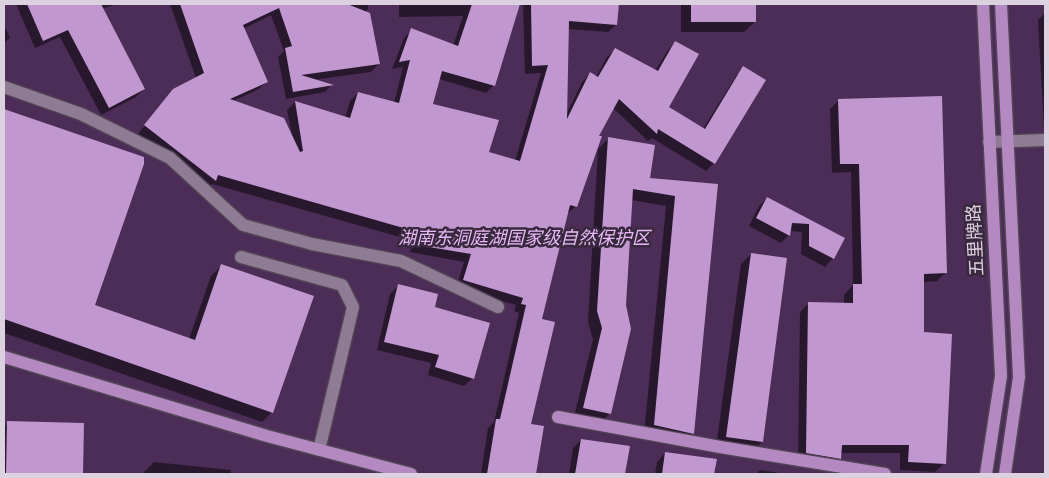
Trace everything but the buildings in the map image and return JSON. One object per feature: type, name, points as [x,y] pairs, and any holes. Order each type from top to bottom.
[{"type":"main road","name":"五里牌路","points":[[983,4],[1000,376],[986,474]]},
{"type":"main road","name":"五里牌路","points":[[1001,4],[1018,377],[1005,474]]},
{"type":"main road","points":[[4,357],[319,450],[411,474]]},
{"type":"main road","points":[[558,417],[720,447],[885,474]]},
{"type":"street","points":[[4,88],[82,114],[170,158],[243,225],[312,244],[401,261],[498,307]]},
{"type":"street","points":[[989,142],[1045,140]]},
{"type":"street","points":[[241,257],[342,285],[353,307],[319,450]]},
{"type":"green space","name":"湖南东洞庭湖国家级自然保护区","points":[[4,4],[1045,4],[1045,474],[4,474]]}]
